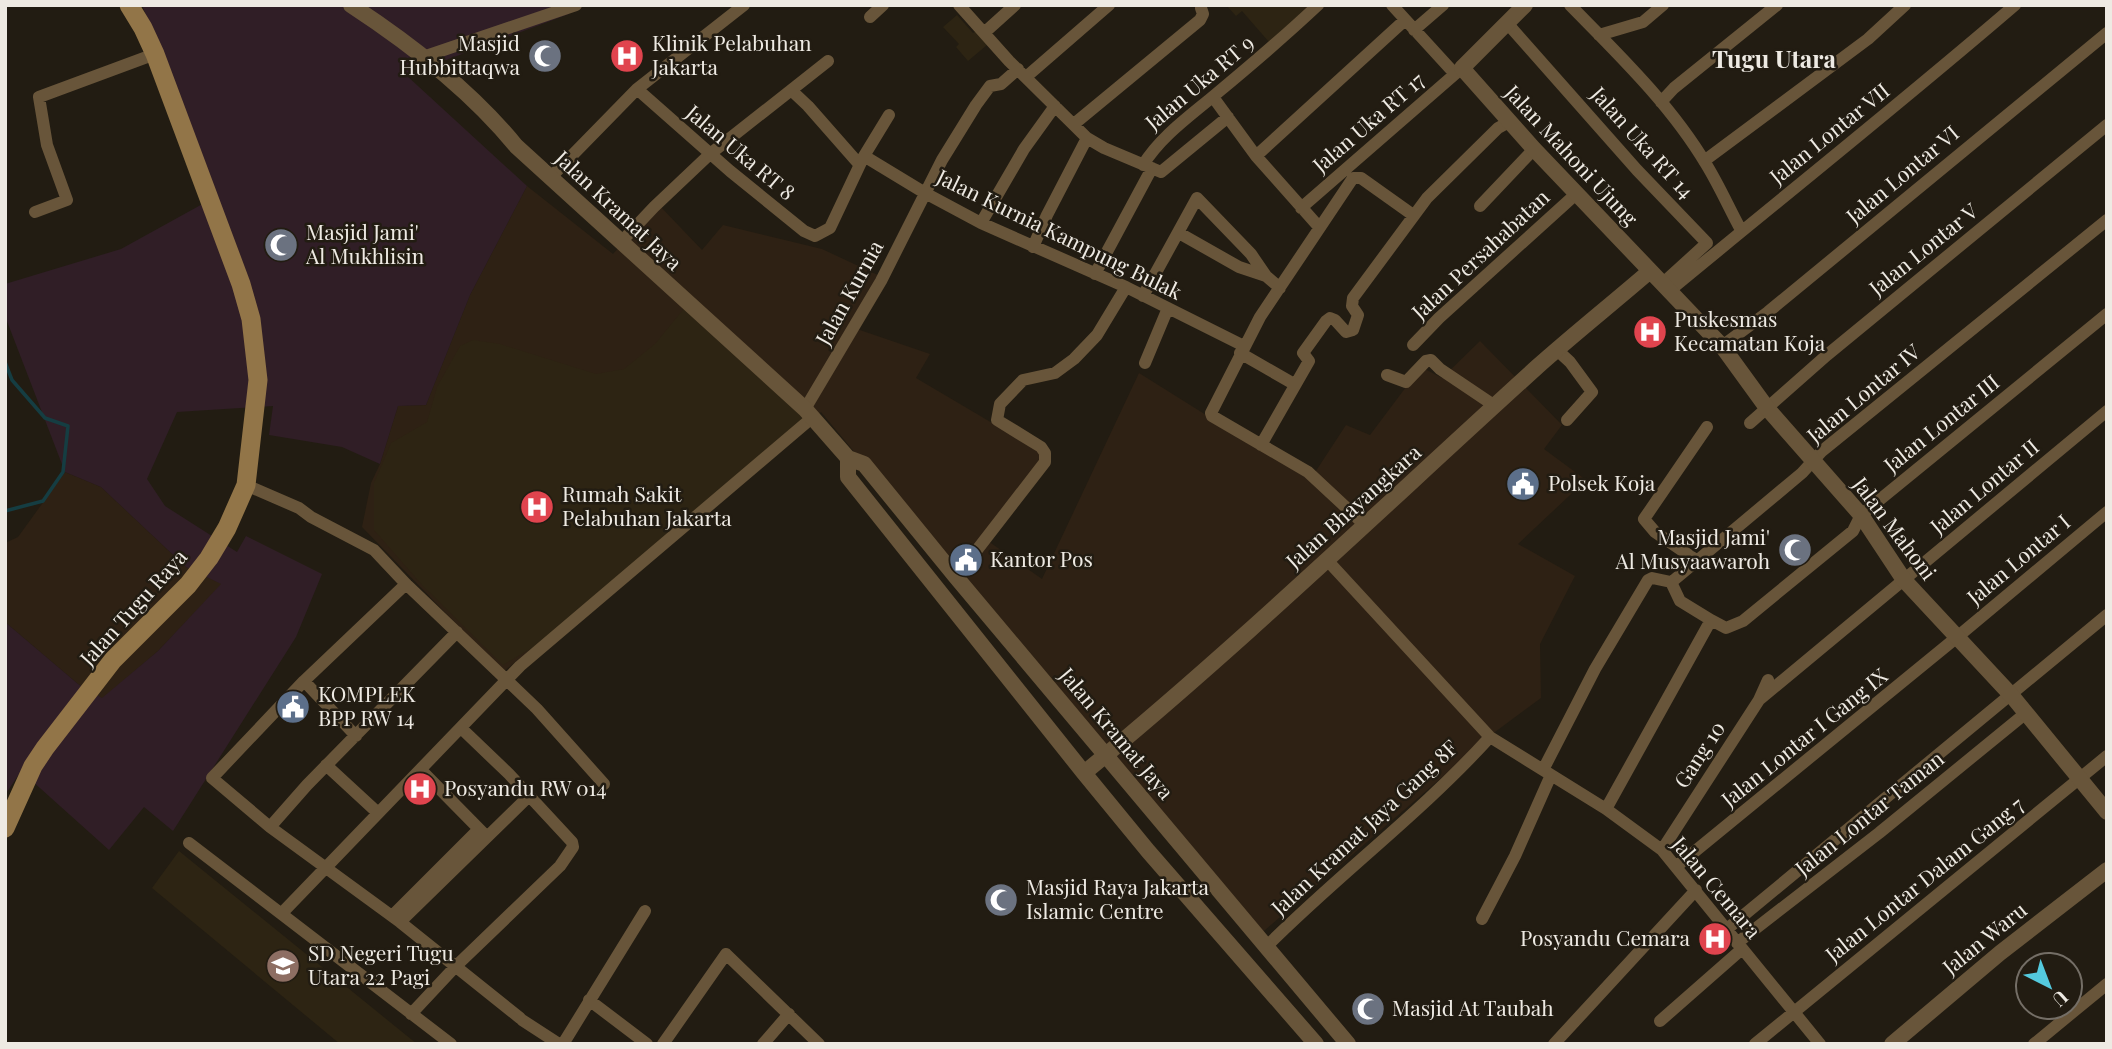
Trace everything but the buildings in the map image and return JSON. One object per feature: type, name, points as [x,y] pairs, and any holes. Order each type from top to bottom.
[{"type":"main road","name":"Jalan Tugu Raya","points":[[5,828],[33,766],[45,748],[113,660],[188,585],[209,558],[227,528],[246,485],[258,380],[251,319],[241,284],[155,54],[129,5]]},
{"type":"street","name":"Jalan Kramat Jaya","points":[[351,5],[409,44],[496,122],[516,146],[809,413],[848,458],[864,464],[1348,1044]]},
{"type":"street","points":[[551,177],[637,89],[744,5]]},
{"type":"street","points":[[870,17],[883,5]]},
{"type":"street","points":[[958,5],[1087,138],[1161,172],[1228,117]]},
{"type":"street","points":[[984,33],[1015,5]]},
{"type":"street","name":"Jalan Kurnia","points":[[282,913],[506,680],[809,413],[881,281],[925,193],[975,105],[990,86],[1001,84],[1022,73],[1109,5]]},
{"type":"street","name":"Jalan Uka RT 9","points":[[1096,274],[1153,148],[1318,5]]},
{"type":"street","name":"Jalan Mahoni Ujung","points":[[1392,5],[1509,122],[1650,271]]},
{"type":"street","points":[[1256,156],[1410,25],[1443,5]]},
{"type":"street","points":[[1459,71],[1525,5]]},
{"type":"street","points":[[1570,5],[1661,102],[1704,161],[1741,230]]},
{"type":"street","points":[[1599,35],[1643,22],[1663,5]]},
{"type":"street","points":[[1661,102],[1674,88],[1777,5]]},
{"type":"street","points":[[1704,161],[1868,38],[1905,5]]},
{"type":"street","name":"Jalan Lontar VII","points":[[1665,288],[1915,91],[2015,5]]},
{"type":"street","points":[[423,57],[571,6]]},
{"type":"street","points":[[1074,124],[1200,20],[1203,14],[1202,6]]},
{"type":"street","name":"Jalan Uka RT 14","points":[[1507,23],[1637,170],[1707,243],[1665,288]]},
{"type":"street","name":"Jalan Lontar VI","points":[[1722,346],[1768,312],[2107,33]]},
{"type":"street","points":[[35,212],[67,200],[47,145],[39,97],[155,54]]},
{"type":"street","points":[[622,241],[710,154],[828,61]]},
{"type":"street","name":"Jalan Uka RT 17","points":[[1301,208],[1459,71]]},
{"type":"street","name":"Jalan Uka RT 8","points":[[637,89],[710,154],[804,231],[815,236],[830,228],[862,160]]},
{"type":"street","name":"Jalan Kurnia Kampung Bulak","points":[[791,90],[862,160],[981,223],[1168,308],[1242,350],[1294,384]]},
{"type":"street","points":[[1213,97],[1256,156],[1319,226]]},
{"type":"street","points":[[981,223],[1024,149],[1055,106]]},
{"type":"street","points":[[862,160],[889,115]]},
{"type":"street","points":[[1261,445],[1309,360],[1303,353],[1326,321],[1330,318],[1335,320],[1346,332],[1353,330],[1358,315],[1352,304],[1361,286],[1413,215],[1498,128],[1509,122]]},
{"type":"street","name":"Jalan Lontar V","points":[[1750,424],[1838,346],[2107,125]]},
{"type":"street","points":[[1033,247],[1087,138]]},
{"type":"street","points":[[1480,206],[1534,149]]},
{"type":"street","points":[[1366,526],[1317,479],[1211,413],[1260,317],[1347,184],[1356,177],[1413,215]]},
{"type":"street","name":"Jalan Persahabatan","points":[[1413,345],[1439,317],[1576,194]]},
{"type":"street","points":[[1143,296],[1197,198],[1251,254],[1266,276],[1280,288]]},
{"type":"street","name":"Jalan Lontar IV","points":[[1671,582],[1822,452],[2107,220]]},
{"type":"street","points":[[1179,233],[1239,267],[1266,276]]},
{"type":"street","name":"Jalan Mahoni","points":[[1650,271],[1722,346],[1767,408],[1861,515],[1903,580],[2012,696],[2107,812]]},
{"type":"street","name":"Jalan Bhayangkara","points":[[1084,773],[1183,690],[1557,350],[1650,271]]},
{"type":"street","points":[[956,577],[1045,462],[1045,453],[1041,447],[997,419],[1000,404],[1023,380],[1055,373],[1074,359],[1097,335],[1126,287]]},
{"type":"street","points":[[1145,363],[1168,308]]},
{"type":"street","name":"Jalan Lontar III","points":[[1711,620],[1726,628],[1743,621],[1853,531],[1861,515],[2107,314]]},
{"type":"street","points":[[1557,350],[1570,362],[1592,392],[1567,420]]},
{"type":"street","points":[[1387,375],[1406,382],[1426,361],[1431,360],[1495,406]]},
{"type":"street","name":"Jalan Lontar II","points":[[1759,700],[2107,411]]},
{"type":"street","points":[[1696,560],[1655,532],[1644,519],[1707,427]]},
{"type":"street","name":"Jalan Kramat Jaya","points":[[848,458],[848,477],[1084,773],[1148,851],[1316,1044]]},
{"type":"street","points":[[246,485],[299,508],[374,550],[552,725],[604,784]]},
{"type":"street","name":"Jalan Lontar I","points":[[1956,638],[2107,512]]},
{"type":"street","name":"Jalan Cemara","points":[[1327,560],[1490,737],[1606,809],[1662,850],[1820,1044]]},
{"type":"street","points":[[1482,919],[1515,856],[1547,772],[1595,669],[1645,584],[1652,578],[1671,582],[1680,601],[1711,620],[1606,809]]},
{"type":"street","points":[[406,584],[304,681],[212,778],[270,827],[396,919],[521,1019],[561,1044],[645,911]]},
{"type":"street","name":"Jalan Lontar Taman","points":[[1727,929],[2107,615]]},
{"type":"street","points":[[270,827],[326,765],[457,632]]},
{"type":"street","name":"Jalan Lontar I Gang IX","points":[[1677,866],[1956,638]]},
{"type":"street","name":"Gang 10","points":[[1662,850],[1759,700],[1768,680]]},
{"type":"street","points":[[304,681],[356,736]]},
{"type":"street","name":"Jalan Lontar Taman","points":[[1660,1021],[1740,946],[2026,713]]},
{"type":"street","points":[[411,1014],[454,967],[560,866],[572,851],[572,842],[461,728]]},
{"type":"street","name":"Jalan Kramat Jaya Gang 8F","points":[[1267,946],[1338,877],[1446,784],[1490,737]]},
{"type":"street","name":"Jalan Lontar Dalam Gang 7","points":[[1755,1044],[2107,756]]},
{"type":"street","points":[[326,765],[378,813]]},
{"type":"street","points":[[421,770],[483,833]]},
{"type":"street","points":[[396,919],[483,833],[528,795]]},
{"type":"street","points":[[189,843],[451,1044]]},
{"type":"street","name":"Jalan Waru","points":[[1892,1044],[2000,953],[2107,870]]},
{"type":"street","points":[[1554,1044],[1696,890]]},
{"type":"street","points":[[663,1044],[723,954],[728,955],[819,1044]]},
{"type":"street","points":[[2034,1044],[2107,984]]},
{"type":"street","points":[[589,1000],[647,1044]]},
{"type":"street","points":[[763,1044],[789,1014]]},
{"type":"shaded area","points":[[142,5],[567,5],[569,14],[406,75],[527,186],[470,295],[426,405],[398,406],[380,464],[342,447],[269,435],[273,406],[177,412],[147,479],[165,506],[237,552],[246,536],[322,574],[296,637],[173,831],[144,807],[109,850],[21,771],[5,795],[5,622],[78,684],[102,698],[158,651],[221,584],[186,567],[101,487],[65,472],[5,316],[5,284],[121,249],[217,196]]},
{"type":"shaded area","points":[[1226,5],[1311,5],[1269,42],[1242,11],[1236,16]]},
{"type":"shaded area","points":[[957,15],[973,33],[976,31],[987,45],[968,61],[956,47],[959,44],[943,27]]},
{"type":"shaded area","points":[[527,186],[613,254],[658,204],[702,250],[723,225],[822,249],[882,277],[854,328],[930,354],[916,378],[1050,457],[988,541],[1042,579],[1139,373],[1310,480],[1346,425],[1370,435],[1421,367],[1442,378],[1480,341],[1562,425],[1544,449],[1586,480],[1518,544],[1575,576],[1540,644],[1541,698],[1491,735],[1258,936],[821,412],[503,672],[362,527],[371,483],[380,464],[398,406],[426,405],[470,295]]},
{"type":"shaded area","name":"Rumah Sakit Pelabuhan Jakarta","points":[[687,305],[806,417],[542,642],[503,665],[422,585],[374,530],[374,483],[391,443],[427,422],[437,387],[460,346],[473,340],[500,344],[596,374],[624,369],[655,344]]},
{"type":"shaded area","points":[[65,472],[101,487],[186,567],[222,584],[158,651],[102,699],[78,684],[5,622],[5,543],[18,537]]},
{"type":"shaded area","name":"SD Negeri Tugu Utara 22 Pagi","points":[[179,851],[417,1044],[340,1044],[152,888]]},
{"type":"waterway","points":[[5,362],[12,380],[45,418],[68,426],[63,472],[43,501],[5,511]]},
{"type":"place","name":"Masjid Hubbittaqwa","points":[[545,56]]},
{"type":"place","name":"Klinik Pelabuhan Jakarta","points":[[627,56]]},
{"type":"place","name":"Masjid Jami' Al Mukhlisin","points":[[281,245]]},
{"type":"place","name":"Puskesmas Kecamatan Koja","points":[[1650,332]]},
{"type":"place","name":"Polsek Koja","points":[[1523,484]]},
{"type":"place","name":"Rumah Sakit Pelabuhan Jakarta","points":[[537,507]]},
{"type":"place","name":"Masjid Jami' Al Musyaawaroh","points":[[1795,550]]},
{"type":"place","name":"Kantor Pos","points":[[966,560]]},
{"type":"place","name":"KOMPLEK BPP RW 14","points":[[293,707]]},
{"type":"place","name":"Posyandu RW 014","points":[[420,789]]},
{"type":"place","name":"Masjid Raya Jakarta Islamic Centre","points":[[1001,900]]},
{"type":"place","name":"Posyandu Cemara","points":[[1715,939]]},
{"type":"place","name":"SD Negeri Tugu Utara 22 Pagi","points":[[283,966]]},
{"type":"place","name":"Masjid At Taubah","points":[[1368,1009]]},
{"type":"district","name":"Tugu Utara","points":[[1774,60]]}]
